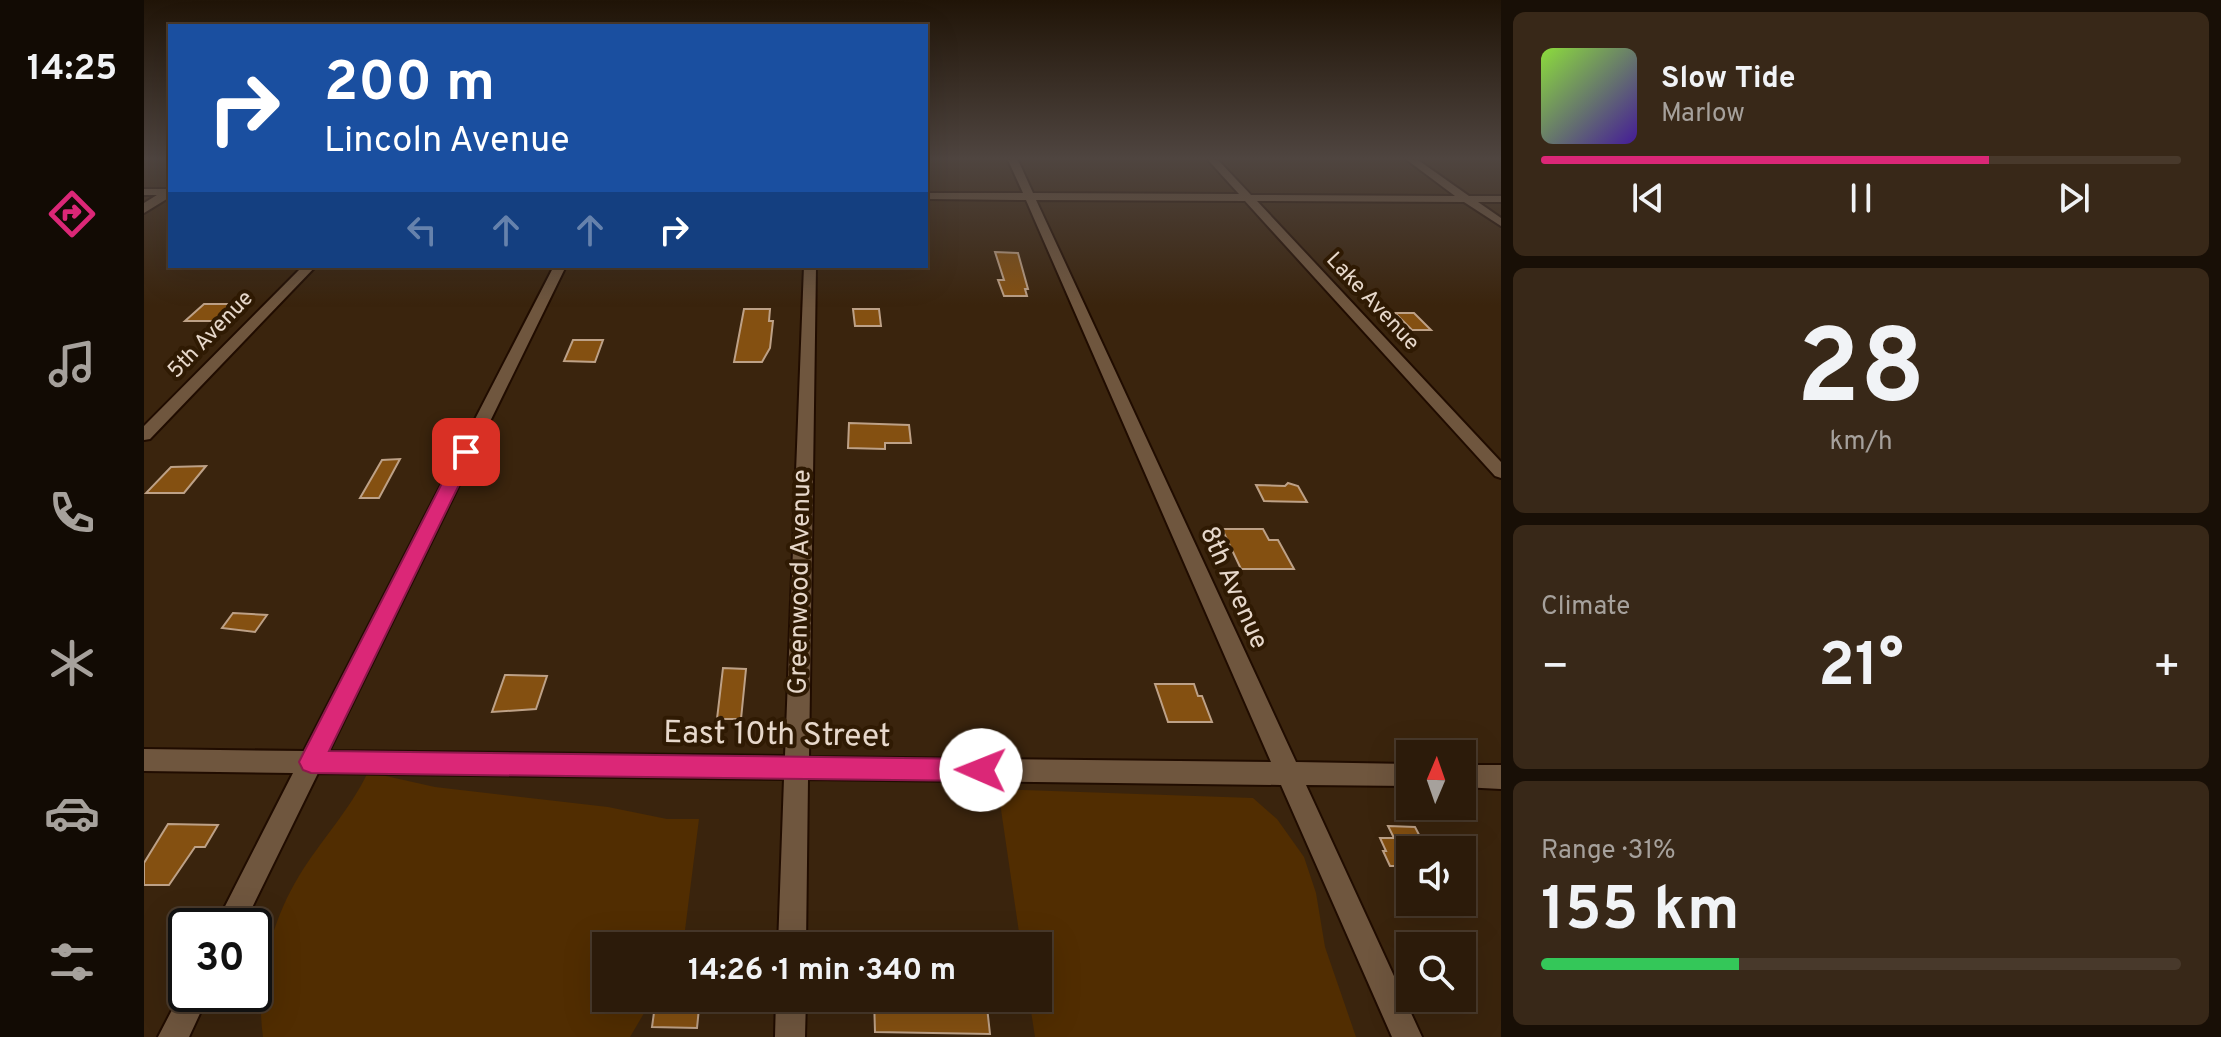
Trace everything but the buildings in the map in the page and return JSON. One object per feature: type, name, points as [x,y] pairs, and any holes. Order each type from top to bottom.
[{"type":"street","name":"8th Avenue","points":[[1034,208],[1407,1037]]},
{"type":"street","name":"Lake Avenue","points":[[1258,208],[1501,472]]},
{"type":"street","points":[[1481,208],[1501,223]]},
{"type":"street","name":"5th Avenue","points":[[144,435],[308,268]]},
{"type":"street","points":[[238,908],[559,268]]},
{"type":"street","name":"Greenwood Avenue","points":[[792,932],[810,268]]},
{"type":"street","name":"East 10th Street","points":[[144,760],[1396,775]]},
{"type":"street","points":[[1476,776],[1501,777]]},
{"type":"street","points":[[173,1037],[185,1012]]},
{"type":"street","points":[[790,1037],[791,1012]]},
{"type":"shaded area","points":[[368,772],[435,787],[608,807],[667,819],[699,819],[685,932],[592,932],[592,1012],[645,1012],[630,1037],[263,1037],[261,1012],[272,1012],[272,937],[280,913],[299,876],[353,799]]},
{"type":"shaded area","points":[[998,789],[1253,798],[1277,819],[1304,857],[1316,893],[1325,947],[1356,1037],[1035,1037],[1031,1012],[1052,1012],[1052,932],[1019,932]]},
{"type":"route","points":[[466,452],[311,762],[981,770]]}]
